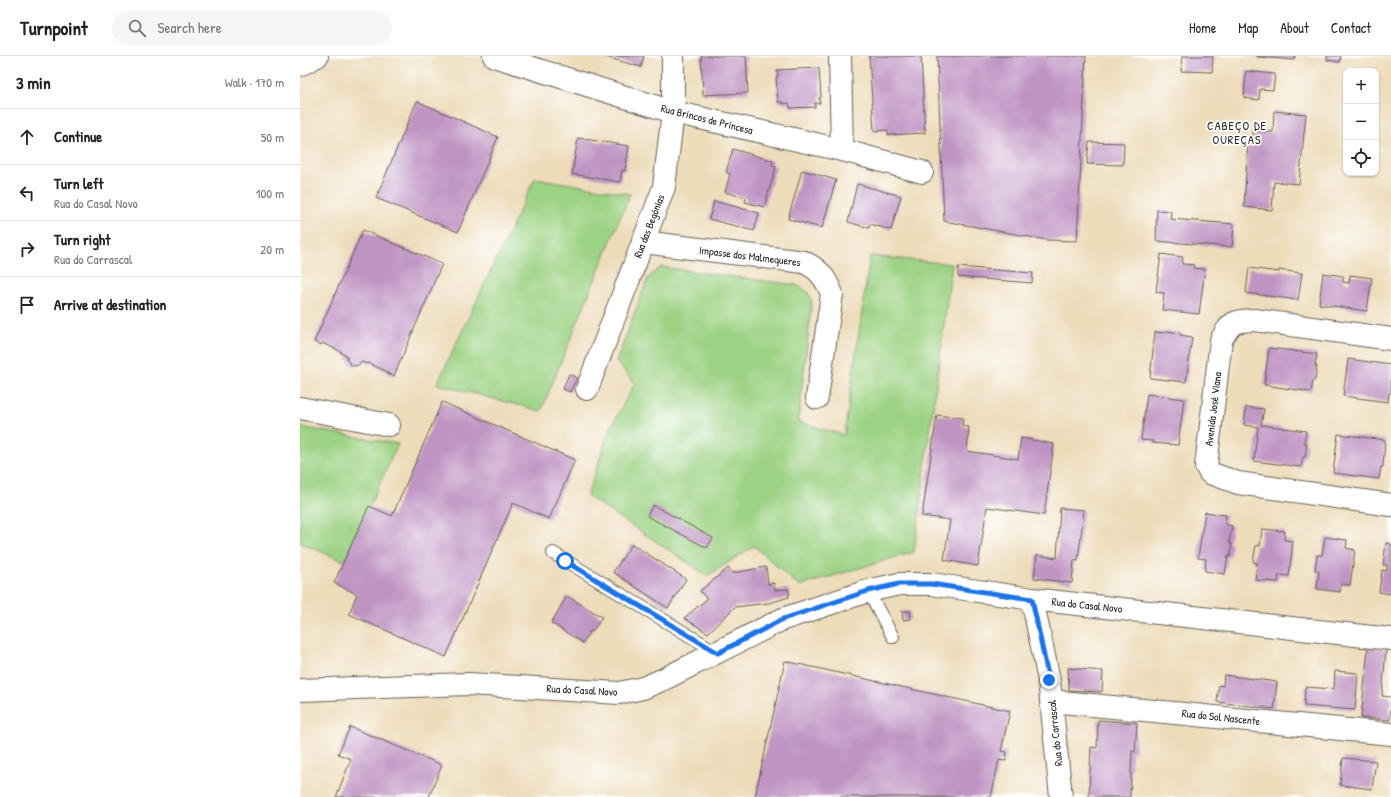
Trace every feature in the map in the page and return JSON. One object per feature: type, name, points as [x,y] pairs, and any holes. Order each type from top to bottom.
[{"type":"street","points":[[300,66],[318,56]]},
{"type":"street","name":"Rua Brincos de Princesa","points":[[494,56],[674,112],[842,150],[922,172]]},
{"type":"street","name":"Rua das Begónias","points":[[587,389],[664,187],[674,112],[673,56]]},
{"type":"street","points":[[840,56],[842,150]]},
{"type":"street","name":"Impasse dos Malmequeres","points":[[643,242],[804,262],[816,268],[827,281],[832,294],[817,398]]},
{"type":"street","name":"Avenida José Viana","points":[[1391,339],[1255,320],[1239,320],[1230,325],[1221,340],[1206,466],[1210,472],[1238,483],[1391,505]]},
{"type":"street","points":[[300,408],[389,425]]},
{"type":"street","name":"Rua do Casal Novo","points":[[300,690],[468,684],[619,693],[643,688],[664,679],[783,619],[868,591],[899,584],[931,584],[1032,599],[1391,640]]},
{"type":"street","name":"Rua do Carrascal","points":[[1032,599],[1049,680],[1061,797]]},
{"type":"street","name":"Rua do Sol Nascente","points":[[1051,701],[1391,734]]},
{"type":"lane","points":[[553,553],[718,653]]},
{"type":"lane","points":[[868,591],[893,636]]},
{"type":"green space","points":[[535,178],[630,194],[541,411],[437,384]]},
{"type":"green space","points":[[870,256],[952,264],[914,552],[799,586],[754,546],[708,576],[587,496],[610,429],[635,383],[616,362],[648,278],[661,267],[796,285],[808,292],[812,302],[798,422],[844,435]]},
{"type":"green space","points":[[300,427],[398,444],[344,561],[300,543]]},
{"type":"building","points":[[602,56],[644,56],[641,67]]},
{"type":"building","points":[[701,56],[746,56],[748,93],[703,95]]},
{"type":"building","points":[[869,56],[921,56],[925,133],[888,135],[888,130],[874,131]]},
{"type":"building","points":[[937,56],[1086,56],[1077,241],[1047,240],[944,221]]},
{"type":"building","points":[[1182,56],[1213,56],[1212,72],[1181,71]]},
{"type":"building","points":[[1257,56],[1295,56],[1294,60]]},
{"type":"building","points":[[1327,56],[1341,56],[1340,62],[1327,60]]},
{"type":"building","points":[[819,68],[820,103],[815,103],[815,107],[790,108],[789,103],[783,104],[783,102],[778,102],[776,77],[778,77],[777,70]]},
{"type":"building","points":[[1246,71],[1275,74],[1273,90],[1260,89],[1259,100],[1244,98]]},
{"type":"building","points":[[417,101],[498,137],[458,232],[376,198]]},
{"type":"building","points":[[1274,111],[1306,114],[1299,184],[1274,182],[1272,210],[1244,207],[1248,141],[1253,141],[1253,131],[1273,132]]},
{"type":"building","points":[[578,138],[629,146],[625,171],[622,170],[620,182],[572,174]]},
{"type":"building","points":[[1089,142],[1124,143],[1123,165],[1087,164]]},
{"type":"building","points":[[733,149],[773,161],[772,165],[776,167],[764,207],[745,202],[746,198],[725,192],[730,174],[726,172]]},
{"type":"building","points":[[802,170],[836,180],[822,228],[788,219]]},
{"type":"building","points":[[857,184],[901,196],[891,230],[870,224],[869,228],[848,222]]},
{"type":"building","points":[[714,201],[759,213],[754,231],[709,219]]},
{"type":"building","points":[[1157,210],[1171,211],[1170,219],[1234,224],[1232,247],[1156,241]]},
{"type":"building","points":[[363,230],[442,264],[394,376],[387,374],[388,372],[368,363],[362,362],[357,366],[351,365],[347,360],[347,356],[341,353],[342,352],[322,343],[321,345],[314,342]]},
{"type":"building","points":[[1161,254],[1183,257],[1182,264],[1194,265],[1193,268],[1205,269],[1199,314],[1162,310],[1164,293],[1156,292]]},
{"type":"building","points":[[958,267],[1033,273],[1032,283],[958,277]]},
{"type":"building","points":[[1249,268],[1302,273],[1298,300],[1246,293]]},
{"type":"building","points":[[1323,273],[1343,276],[1343,282],[1349,283],[1350,275],[1372,278],[1367,311],[1319,304]]},
{"type":"building","points":[[1166,331],[1181,333],[1180,335],[1192,337],[1186,382],[1150,378],[1155,332],[1165,333]]},
{"type":"building","points":[[1269,348],[1317,354],[1315,380],[1313,380],[1311,392],[1264,385]]},
{"type":"building","points":[[1348,359],[1391,365],[1391,393],[1389,393],[1388,402],[1343,396]]},
{"type":"building","points":[[569,374],[577,378],[570,392],[563,389]]},
{"type":"building","points":[[1147,394],[1184,399],[1178,445],[1152,443],[1153,441],[1141,440]]},
{"type":"building","points":[[442,402],[575,460],[549,519],[513,503],[446,657],[349,614],[357,594],[334,583],[369,506],[392,516]]},
{"type":"building","points":[[1246,407],[1264,409],[1261,425],[1306,431],[1304,443],[1307,443],[1305,457],[1303,457],[1301,467],[1254,461],[1258,427],[1244,425]]},
{"type":"building","points":[[937,415],[963,418],[962,426],[969,427],[967,451],[1018,459],[1021,438],[1054,444],[1044,515],[987,507],[978,566],[944,560],[950,520],[922,516]]},
{"type":"building","points":[[1338,434],[1385,440],[1383,467],[1381,467],[1379,479],[1333,473]]},
{"type":"building","points":[[653,505],[713,538],[707,548],[647,516]]},
{"type":"building","points":[[1060,508],[1084,510],[1078,561],[1074,560],[1072,583],[1034,578],[1037,555],[1057,558]]},
{"type":"building","points":[[1205,512],[1226,515],[1225,524],[1232,526],[1229,543],[1232,544],[1225,574],[1205,571],[1206,559],[1198,558]]},
{"type":"building","points":[[1262,529],[1285,531],[1284,540],[1293,541],[1289,576],[1279,575],[1278,582],[1255,580],[1257,563],[1253,562],[1256,545],[1260,546]]},
{"type":"building","points":[[1325,537],[1347,540],[1346,548],[1355,550],[1350,585],[1341,584],[1340,592],[1317,589],[1319,572],[1315,570],[1317,555],[1322,555]]},
{"type":"building","points":[[1386,543],[1391,544],[1391,594],[1379,592],[1382,570],[1387,571],[1387,565],[1383,565]]},
{"type":"building","points":[[632,544],[686,579],[668,608],[613,572]]},
{"type":"building","points":[[766,567],[768,584],[774,583],[775,590],[789,589],[789,597],[769,603],[735,607],[708,633],[684,618],[707,599],[700,591],[728,568],[733,573]]},
{"type":"building","points":[[567,596],[602,617],[592,632],[590,631],[583,643],[551,623]]},
{"type":"building","points":[[902,611],[910,611],[911,619],[903,620]]},
{"type":"building","points":[[1368,647],[1386,649],[1382,696],[1391,697],[1390,720],[1361,718]]},
{"type":"building","points":[[785,661],[1010,711],[1001,751],[1007,752],[1006,761],[999,760],[991,797],[755,797]]},
{"type":"building","points":[[1068,668],[1103,671],[1102,692],[1069,690]]},
{"type":"building","points":[[1335,671],[1358,673],[1355,710],[1304,706],[1305,687],[1334,689]]},
{"type":"building","points":[[1224,675],[1277,682],[1274,709],[1217,702],[1219,685],[1223,686]]},
{"type":"building","points":[[1098,720],[1137,723],[1135,752],[1132,751],[1130,797],[1089,797],[1091,747],[1097,748]]},
{"type":"building","points":[[350,727],[442,765],[429,797],[336,797],[351,759],[338,754]]},
{"type":"building","points":[[1343,758],[1376,761],[1372,789],[1340,785]]},
{"type":"district","name":"CABEÇO DE OUREÇAS","points":[[1237,132]]},
{"type":"route","points":[[565,561],[718,653],[783,619],[868,591],[899,584],[931,584],[1032,599],[1049,680]]}]
